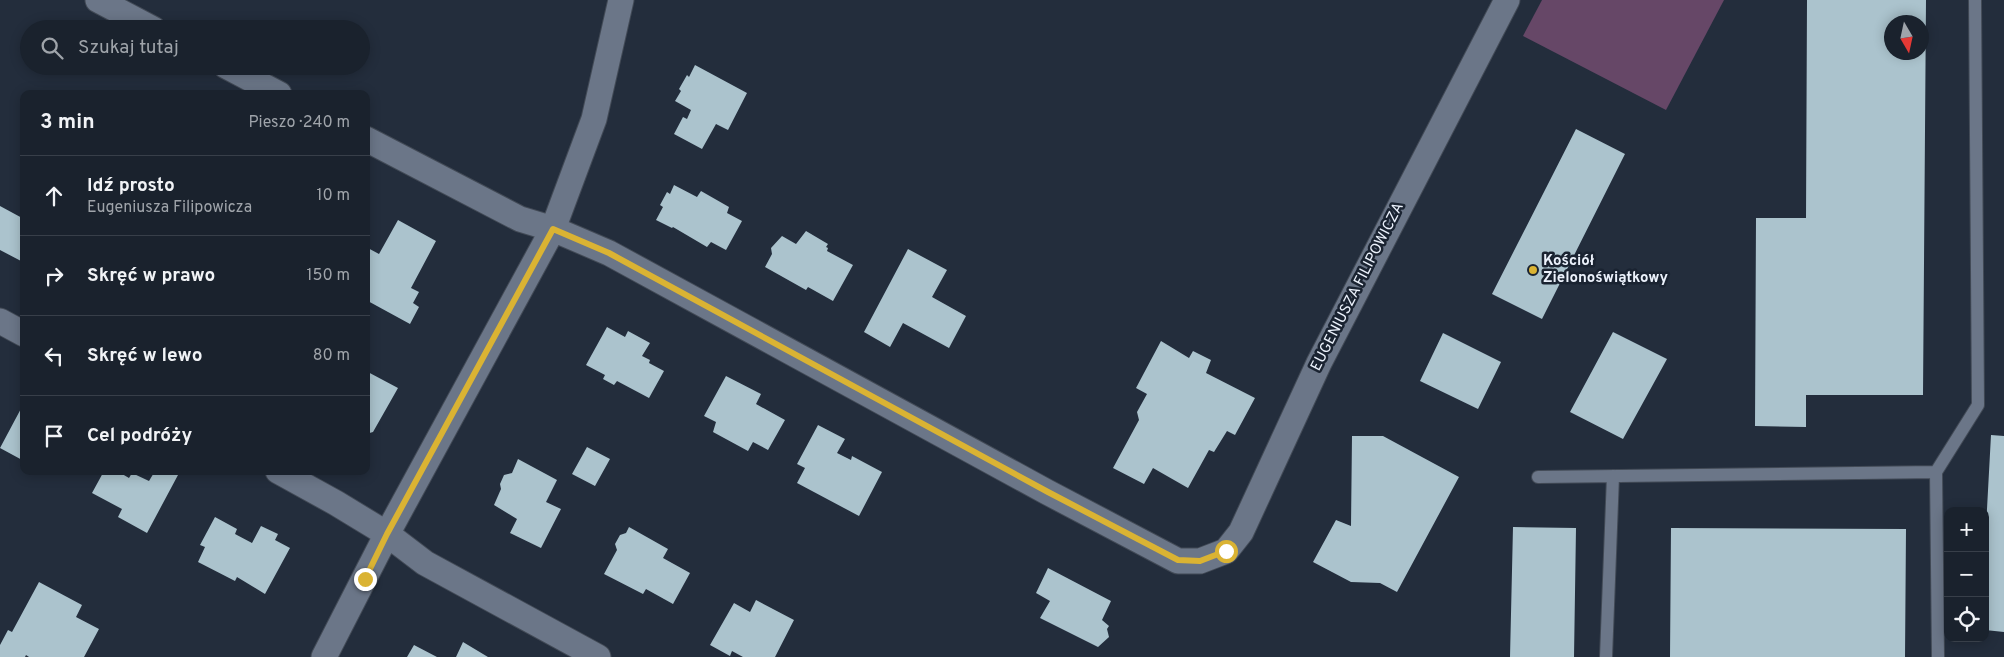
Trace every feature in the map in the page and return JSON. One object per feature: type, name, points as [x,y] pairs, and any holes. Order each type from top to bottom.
[{"type":"street","points":[[98,0],[137,20]]},
{"type":"street","points":[[324,657],[387,534],[553,229],[594,119],[620,0]]},
{"type":"street","name":"EUGENIUSZA FILIPOWICZA","points":[[553,229],[609,253],[1048,492],[1178,560],[1200,561],[1226,551],[1241,532],[1319,362],[1507,0]]},
{"type":"street","points":[[243,75],[271,90]]},
{"type":"street","points":[[370,141],[520,219],[553,229]]},
{"type":"street","points":[[0,321],[20,332]]},
{"type":"street","points":[[285,475],[336,502],[387,534],[425,563],[598,657]]},
{"type":"lane","points":[[1938,657],[1936,472],[1978,405],[1975,0]]},
{"type":"lane","points":[[1538,476],[1936,472]]},
{"type":"lane","points":[[1606,657],[1613,476]]},
{"type":"shaded area","points":[[1542,0],[1724,0],[1666,110],[1523,36]]},
{"type":"building","points":[[1807,0],[1926,0],[1926,15],[1884,15],[1884,60],[1926,60],[1923,395],[1806,395],[1806,427],[1755,426],[1756,218],[1806,218]]},
{"type":"building","points":[[695,65],[747,93],[728,130],[716,124],[702,149],[674,134],[683,117],[687,119],[691,110],[675,101],[681,91],[679,89],[687,75],[689,77]]},
{"type":"building","points":[[1576,129],[1625,154],[1542,319],[1492,294]]},
{"type":"building","points":[[674,185],[697,197],[701,191],[729,207],[727,213],[742,221],[726,250],[711,242],[707,247],[673,227],[656,220],[663,207],[660,205],[667,192],[670,194]]},
{"type":"building","points":[[0,206],[20,217],[20,260],[0,250]]},
{"type":"building","points":[[398,220],[436,241],[411,288],[419,292],[413,303],[419,307],[410,324],[370,302],[370,249],[379,254]]},
{"type":"building","points":[[806,231],[828,244],[826,247],[828,248],[827,251],[853,265],[833,301],[808,287],[806,290],[765,267],[772,254],[771,248],[782,236],[796,244]]},
{"type":"building","points":[[908,249],[947,270],[932,297],[966,316],[949,348],[903,323],[890,347],[864,332]]},
{"type":"building","points":[[607,327],[625,337],[628,331],[650,343],[642,356],[650,360],[649,363],[664,371],[649,398],[617,381],[614,385],[603,379],[605,375],[586,365]]},
{"type":"building","points":[[1613,332],[1667,359],[1623,439],[1570,412]]},
{"type":"building","points":[[1443,333],[1501,362],[1478,409],[1420,381]]},
{"type":"building","points":[[1161,341],[1189,358],[1193,351],[1211,360],[1206,373],[1255,398],[1235,435],[1227,431],[1214,452],[1209,450],[1188,488],[1153,468],[1144,484],[1113,468],[1139,420],[1137,412],[1147,394],[1136,388]]},
{"type":"building","points":[[370,373],[398,388],[373,432],[370,433]]},
{"type":"building","points":[[726,376],[761,394],[756,404],[785,420],[768,450],[753,442],[748,451],[713,432],[716,422],[704,416]]},
{"type":"building","points":[[20,410],[20,459],[0,448]]},
{"type":"building","points":[[818,425],[845,439],[837,453],[851,460],[852,456],[882,472],[859,516],[797,483],[805,468],[797,464]]},
{"type":"building","points":[[1991,435],[2004,436],[2004,632],[1989,630],[1989,507],[1987,507]]},
{"type":"building","points":[[1352,436],[1383,436],[1459,477],[1397,592],[1380,583],[1351,582],[1313,562],[1336,520],[1351,526]]},
{"type":"building","points":[[587,447],[610,459],[595,486],[572,474]]},
{"type":"building","points":[[518,459],[557,480],[546,502],[561,509],[541,548],[510,533],[517,519],[494,505],[501,489],[500,484],[504,475],[512,473]]},
{"type":"building","points":[[102,475],[124,475],[129,478],[131,475],[136,475],[149,481],[153,475],[178,475],[147,533],[118,517],[122,509],[92,493]]},
{"type":"building","points":[[215,517],[237,529],[235,534],[252,543],[261,526],[278,534],[275,540],[290,548],[265,594],[237,577],[235,581],[198,562],[205,547],[200,545]]},
{"type":"building","points":[[629,527],[668,549],[663,558],[690,573],[673,604],[646,589],[643,594],[604,574],[617,550],[615,544],[620,535],[626,533]]},
{"type":"building","points":[[1513,527],[1576,528],[1574,657],[1510,657]]},
{"type":"building","points":[[1671,528],[1906,529],[1905,657],[1670,657]]},
{"type":"building","points":[[1048,568],[1111,601],[1102,620],[1109,626],[1107,629],[1109,637],[1098,647],[1040,618],[1050,601],[1036,593]]},
{"type":"building","points":[[39,582],[82,605],[76,617],[99,629],[84,657],[29,657],[26,655],[25,657],[0,657],[0,645],[8,630],[12,632]]},
{"type":"building","points":[[756,600],[794,620],[775,657],[743,657],[732,651],[730,656],[710,645],[734,603],[750,612]]},
{"type":"building","points":[[463,642],[488,657],[456,657]]},
{"type":"building","points":[[414,645],[437,657],[407,657]]},
{"type":"place","name":"Kościół Zielonoświątkowy","points":[[1533,270]]},
{"type":"route","points":[[365,579],[387,534],[553,229],[609,253],[1048,492],[1178,560],[1200,561],[1226,551]]}]
